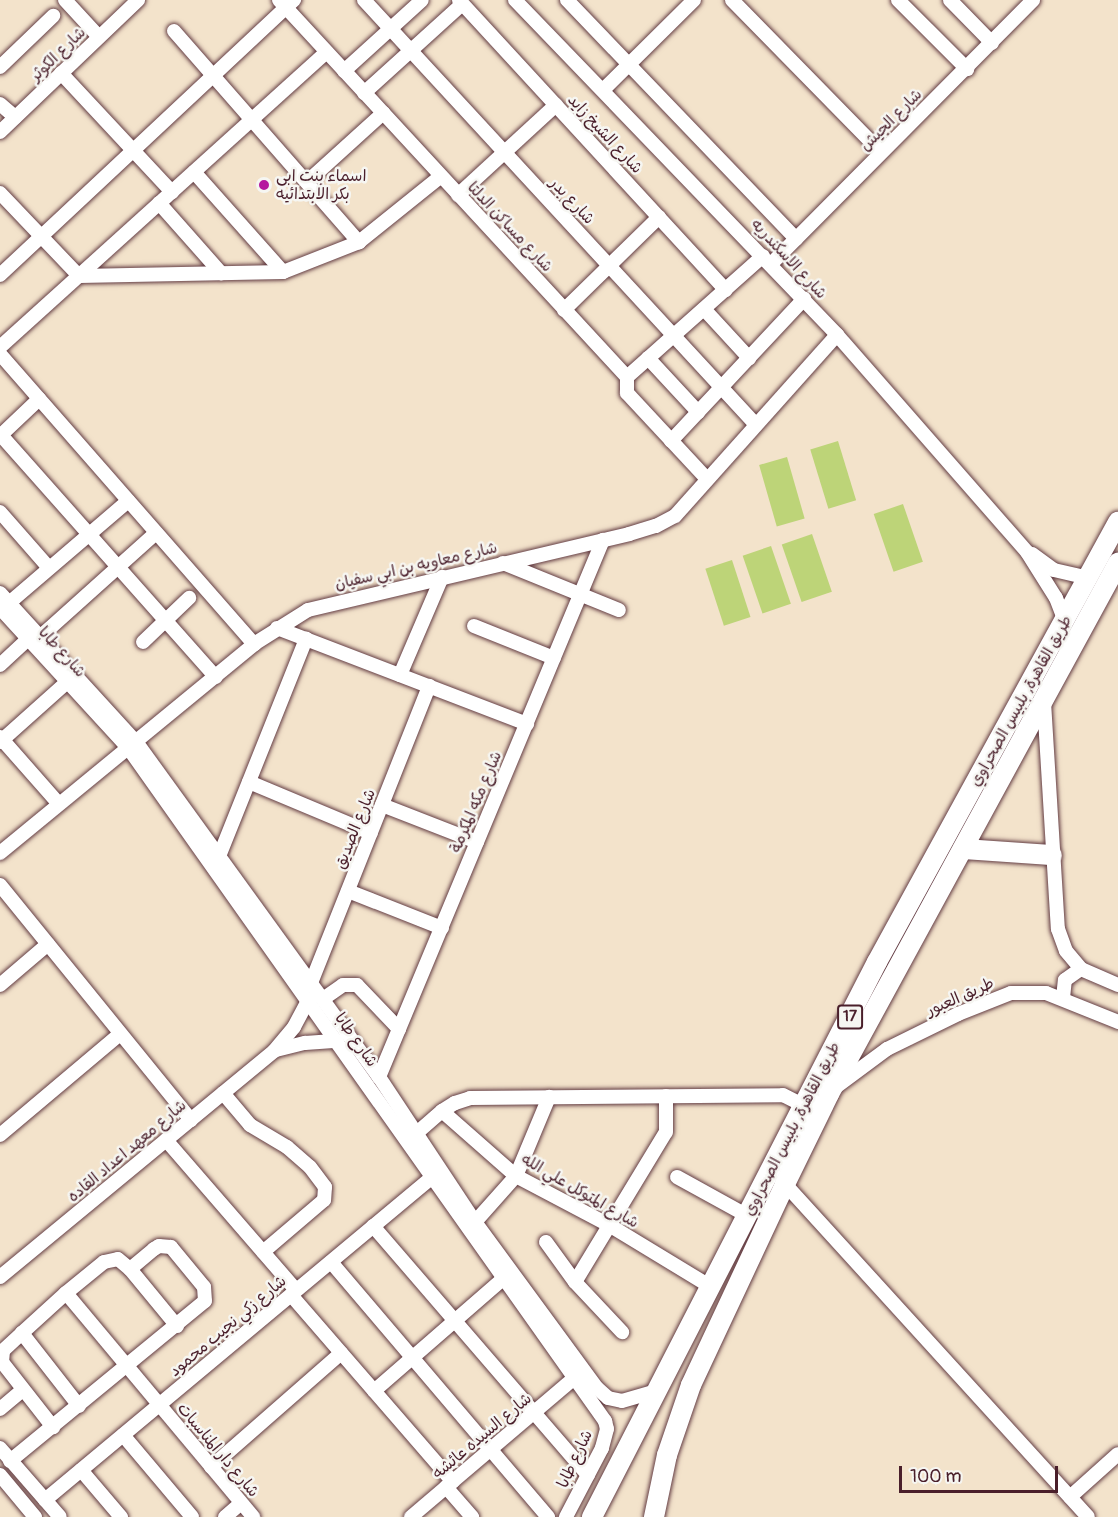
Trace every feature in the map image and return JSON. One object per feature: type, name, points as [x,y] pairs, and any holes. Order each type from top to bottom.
[{"type":"highway","name":"طريق القاهرة, بلبيس الصحراوي","points":[[592,1517],[877,962],[1118,522]]},
{"type":"highway","name":"طريق القاهرة, بلبيس الصحراوي","points":[[654,1517],[667,1455],[691,1385],[784,1184],[829,1094],[1118,563]]},
{"type":"highway","points":[[963,849],[1052,855]]},
{"type":"street","points":[[65,0],[99,38]]},
{"type":"street","name":"شارع بدر","points":[[364,0],[756,425]]},
{"type":"street","points":[[344,71],[422,0]]},
{"type":"street","name":"شارع الاسكندريه","points":[[515,0],[837,335],[1028,552],[1056,598],[1065,621]]},
{"type":"street","points":[[567,0],[796,238]]},
{"type":"street","points":[[603,90],[694,0]]},
{"type":"street","points":[[732,0],[881,152]]},
{"type":"street","points":[[898,0],[967,69]]},
{"type":"street","points":[[950,0],[993,43]]},
{"type":"street","name":"شارع الجيش","points":[[627,377],[726,290],[796,238],[993,43],[1033,0]]},
{"type":"street","name":"شارع الكوثر","points":[[0,132],[135,1]]},
{"type":"street","points":[[0,275],[213,75],[286,2]]},
{"type":"street","name":"شارع مساكن الدلتا","points":[[286,2],[364,93],[627,377],[627,393],[707,479]]},
{"type":"street","points":[[364,93],[461,2]]},
{"type":"street","name":"شارع الشيخ زايد","points":[[461,2],[726,290]]},
{"type":"street","points":[[0,67],[53,16]]},
{"type":"street","points":[[174,31],[359,242]]},
{"type":"street","points":[[255,645],[1,355],[79,276],[327,52]]},
{"type":"street","points":[[61,74],[172,192]]},
{"type":"street","points":[[0,104],[15,117]]},
{"type":"street","points":[[458,195],[556,105]]},
{"type":"street","points":[[307,182],[383,113]]},
{"type":"street","points":[[194,172],[283,272]]},
{"type":"street","points":[[0,193],[79,276],[283,272],[359,242],[441,176]]},
{"type":"street","points":[[159,203],[221,273]]},
{"type":"street","points":[[564,310],[659,217]]},
{"type":"street","points":[[671,441],[804,299]]},
{"type":"street","points":[[704,309],[749,358]]},
{"type":"street","name":"شارع معاويه بن ابي سفيان","points":[[0,853],[255,645],[277,628],[308,610],[603,540],[656,526],[675,516],[837,335]]},
{"type":"street","points":[[648,358],[698,412]]},
{"type":"street","points":[[39,399],[0,435],[216,677]]},
{"type":"street","points":[[3,602],[49,568],[128,501]]},
{"type":"street","points":[[0,512],[49,568]]},
{"type":"street","points":[[0,665],[156,533]]},
{"type":"street","name":"شارع مكه المكرمة","points":[[379,1077],[603,540]]},
{"type":"street","name":"شارع الاسكندريه","points":[[1028,552],[1054,570],[1088,578]]},
{"type":"street","points":[[503,563],[619,610]]},
{"type":"street","points":[[400,675],[442,577]]},
{"type":"street","points":[[142,642],[189,598]]},
{"type":"street","name":"شارع طابا","points":[[3,602],[133,746],[220,854],[379,1077],[412,1137],[431,1178],[573,1379],[592,1392],[614,1401],[631,1399],[656,1391]]},
{"type":"street","points":[[474,626],[554,658]]},
{"type":"street","points":[[277,628],[527,724]]},
{"type":"street","name":"شارع طابا","points":[[34,638],[67,682],[133,746],[308,1001],[475,1222],[592,1392],[607,1429],[602,1448],[566,1517]]},
{"type":"street","points":[[220,854],[306,639]]},
{"type":"street","points":[[59,804],[1,739],[67,682]]},
{"type":"street","name":"شارع الصديق","points":[[311,983],[429,687]]},
{"type":"street","points":[[1044,702],[1058,929],[1066,951],[1081,969],[1118,985]]},
{"type":"street","points":[[249,782],[371,833]]},
{"type":"street","points":[[382,805],[477,842]]},
{"type":"street","points":[[0,885],[191,1120]]},
{"type":"street","points":[[348,891],[442,928]]},
{"type":"street","points":[[0,985],[48,944]]},
{"type":"street","points":[[1064,998],[1065,980],[1081,969]]},
{"type":"street","points":[[323,999],[343,985],[357,985],[399,1029]]},
{"type":"street","name":"طريق العبور","points":[[829,1094],[847,1077],[887,1049],[993,998],[1028,991],[1064,998],[1118,1022]]},
{"type":"street","name":"شارع معهد اعداد القاده","points":[[0,1277],[274,1051],[294,1028],[308,1001]]},
{"type":"street","points":[[0,1135],[120,1034]]},
{"type":"street","name":"شارع معهد اعداد القاده","points":[[274,1051],[305,1043],[337,1041]]},
{"type":"street","points":[[223,1093],[250,1125],[261,1134],[287,1147],[310,1167],[325,1187],[324,1200],[263,1252]]},
{"type":"street","points":[[412,1137],[442,1111],[454,1103],[470,1098],[783,1095],[805,1106]]},
{"type":"street","points":[[575,1282],[666,1132],[666,1096]]},
{"type":"street","points":[[475,1222],[516,1176],[549,1097]]},
{"type":"street","name":"شارع المتوكل علي الله","points":[[442,1111],[516,1176],[609,1225],[711,1287]]},
{"type":"street","points":[[166,1140],[263,1252],[341,1353],[374,1390],[449,1484],[472,1517]]},
{"type":"street","points":[[677,1177],[748,1216]]},
{"type":"street","name":"شارع زكي نجيب محمود","points":[[45,1500],[431,1178]]},
{"type":"street","points":[[784,1184],[1088,1517]]},
{"type":"street","points":[[373,1226],[588,1475]]},
{"type":"street","points":[[546,1242],[575,1282],[622,1332]]},
{"type":"street","points":[[10,1461],[205,1301],[204,1287],[171,1247],[154,1249],[130,1269]]},
{"type":"street","points":[[53,1426],[4,1367],[1,1356],[22,1333],[66,1293],[111,1259],[122,1261],[177,1326]]},
{"type":"street","points":[[331,1262],[492,1448],[548,1517]]},
{"type":"street","points":[[374,1390],[503,1279]]},
{"type":"street","name":"شارع دار المناسبات","points":[[66,1293],[253,1517]]},
{"type":"street","points":[[22,1333],[79,1406]]},
{"type":"street","points":[[211,1467],[341,1353]]},
{"type":"street","name":"شارع السيده عائشه","points":[[411,1517],[573,1379]]},
{"type":"street","points":[[0,1409],[22,1390]]},
{"type":"street","points":[[123,1435],[192,1517]]},
{"type":"street","points":[[0,1448],[60,1517]]},
{"type":"street","points":[[1070,1497],[1118,1454]]},
{"type":"street","points":[[81,1470],[121,1517]]},
{"type":"street","points":[[0,1475],[35,1517]]},
{"type":"street","points":[[225,1517],[242,1503]]},
{"type":"green space","points":[[838,441],[856,500],[828,509],[810,449]]},
{"type":"green space","points":[[787,457],[805,519],[777,527],[759,465]]},
{"type":"green space","points":[[903,504],[923,562],[894,572],[874,514]]},
{"type":"green space","points":[[812,534],[832,592],[802,602],[782,544]]},
{"type":"green space","points":[[771,546],[791,604],[762,613],[743,556]]},
{"type":"green space","points":[[732,560],[751,617],[724,626],[705,569]]},
{"type":"place","name":"اسماء بنت ابي بكر الابتدائيه","points":[[264,185]]}]
